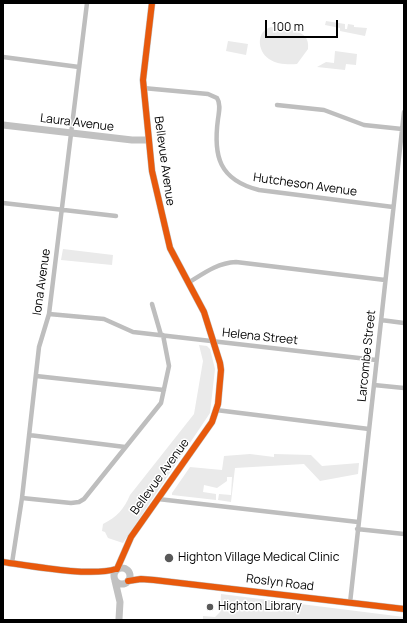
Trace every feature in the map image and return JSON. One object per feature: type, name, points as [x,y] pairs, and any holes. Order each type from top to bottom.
[{"type":"street","name":"Iona Avenue","points":[[12,563],[22,498],[39,347],[49,314],[87,3]]},
{"type":"street","name":"Bellevue Avenue","points":[[117,569],[131,537],[208,429],[216,410],[221,370],[204,312],[170,248],[157,198],[148,140],[143,88],[143,69],[152,3]]},
{"type":"street","points":[[3,57],[79,67]]},
{"type":"street","name":"Hutcheson Avenue","points":[[143,88],[208,94],[217,98],[219,106],[215,142],[218,158],[230,175],[242,185],[259,190],[393,207]]},
{"type":"street","points":[[277,104],[324,110],[364,125],[402,129]]},
{"type":"street","name":"Larcombe Street","points":[[350,603],[404,112]]},
{"type":"street","name":"Laura Avenue","points":[[3,125],[132,140],[148,140]]},
{"type":"street","points":[[3,203],[116,216]]},
{"type":"street","points":[[188,283],[224,262],[236,262],[385,280]]},
{"type":"street","points":[[22,498],[71,503],[79,502],[125,448],[160,403],[169,366],[162,335],[152,304]]},
{"type":"street","name":"Helena Street","points":[[49,314],[104,320],[131,331],[376,360]]},
{"type":"street","points":[[380,320],[404,323]]},
{"type":"street","points":[[36,376],[164,390]]},
{"type":"street","points":[[374,385],[404,388]]},
{"type":"street","points":[[216,410],[369,430]]},
{"type":"street","points":[[29,435],[125,448]]},
{"type":"street","points":[[158,499],[358,522]]},
{"type":"street","points":[[357,529],[404,534]]},
{"type":"street","points":[[120,602],[130,576],[126,562],[126,548]]},
{"type":"street","name":"Roslyn Road","points":[[3,562],[92,572],[108,572],[123,567],[129,571],[154,580]]},
{"type":"street","points":[[117,569],[114,574],[120,602],[119,620]]},
{"type":"street","name":"Roslyn Road","points":[[92,572],[122,584],[141,579],[154,580],[404,609]]},
{"type":"shaded area","points":[[326,21],[345,24],[345,29],[347,29],[348,24],[354,25],[354,27],[367,28],[365,36],[340,31],[340,28],[325,25]]},
{"type":"shaded area","points":[[271,27],[296,31],[305,37],[308,42],[308,49],[297,64],[286,64],[272,61],[262,51],[260,46],[261,37],[266,29]]},
{"type":"shaded area","points":[[228,41],[248,44],[246,55],[226,51]]},
{"type":"shaded area","points":[[335,51],[357,54],[356,65],[346,64],[345,70],[317,67],[326,62],[334,63]]},
{"type":"shaded area","points":[[63,249],[113,255],[112,265],[61,260]]},
{"type":"shaded area","points":[[199,345],[207,346],[210,349],[215,369],[210,413],[123,543],[108,538],[105,532],[102,531],[103,524],[120,512],[130,495],[194,414],[203,361]]},
{"type":"shaded area","points":[[250,454],[274,457],[274,454],[311,455],[322,466],[359,463],[358,474],[320,481],[304,464],[235,468],[231,502],[218,500],[219,494],[231,495],[232,477],[227,477],[227,481],[217,488],[204,485],[203,492],[216,494],[216,500],[172,495],[190,467],[222,470],[224,456]]},
{"type":"shaded area","points":[[221,594],[404,617],[404,620],[203,620],[203,616],[215,617],[220,612]]},
{"type":"cycle path","points":[[117,569],[131,537],[212,422],[218,404],[221,370],[204,312],[170,248],[152,171],[143,80],[152,3]]},
{"type":"cycle path","points":[[3,562],[45,568],[91,572],[116,569]]},
{"type":"cycle path","points":[[128,581],[141,579],[154,580],[404,609]]},
{"type":"place","name":"Highton Village Medical Clinic","points":[[169,558]]},
{"type":"place","name":"Highton Library","points":[[210,607]]}]
